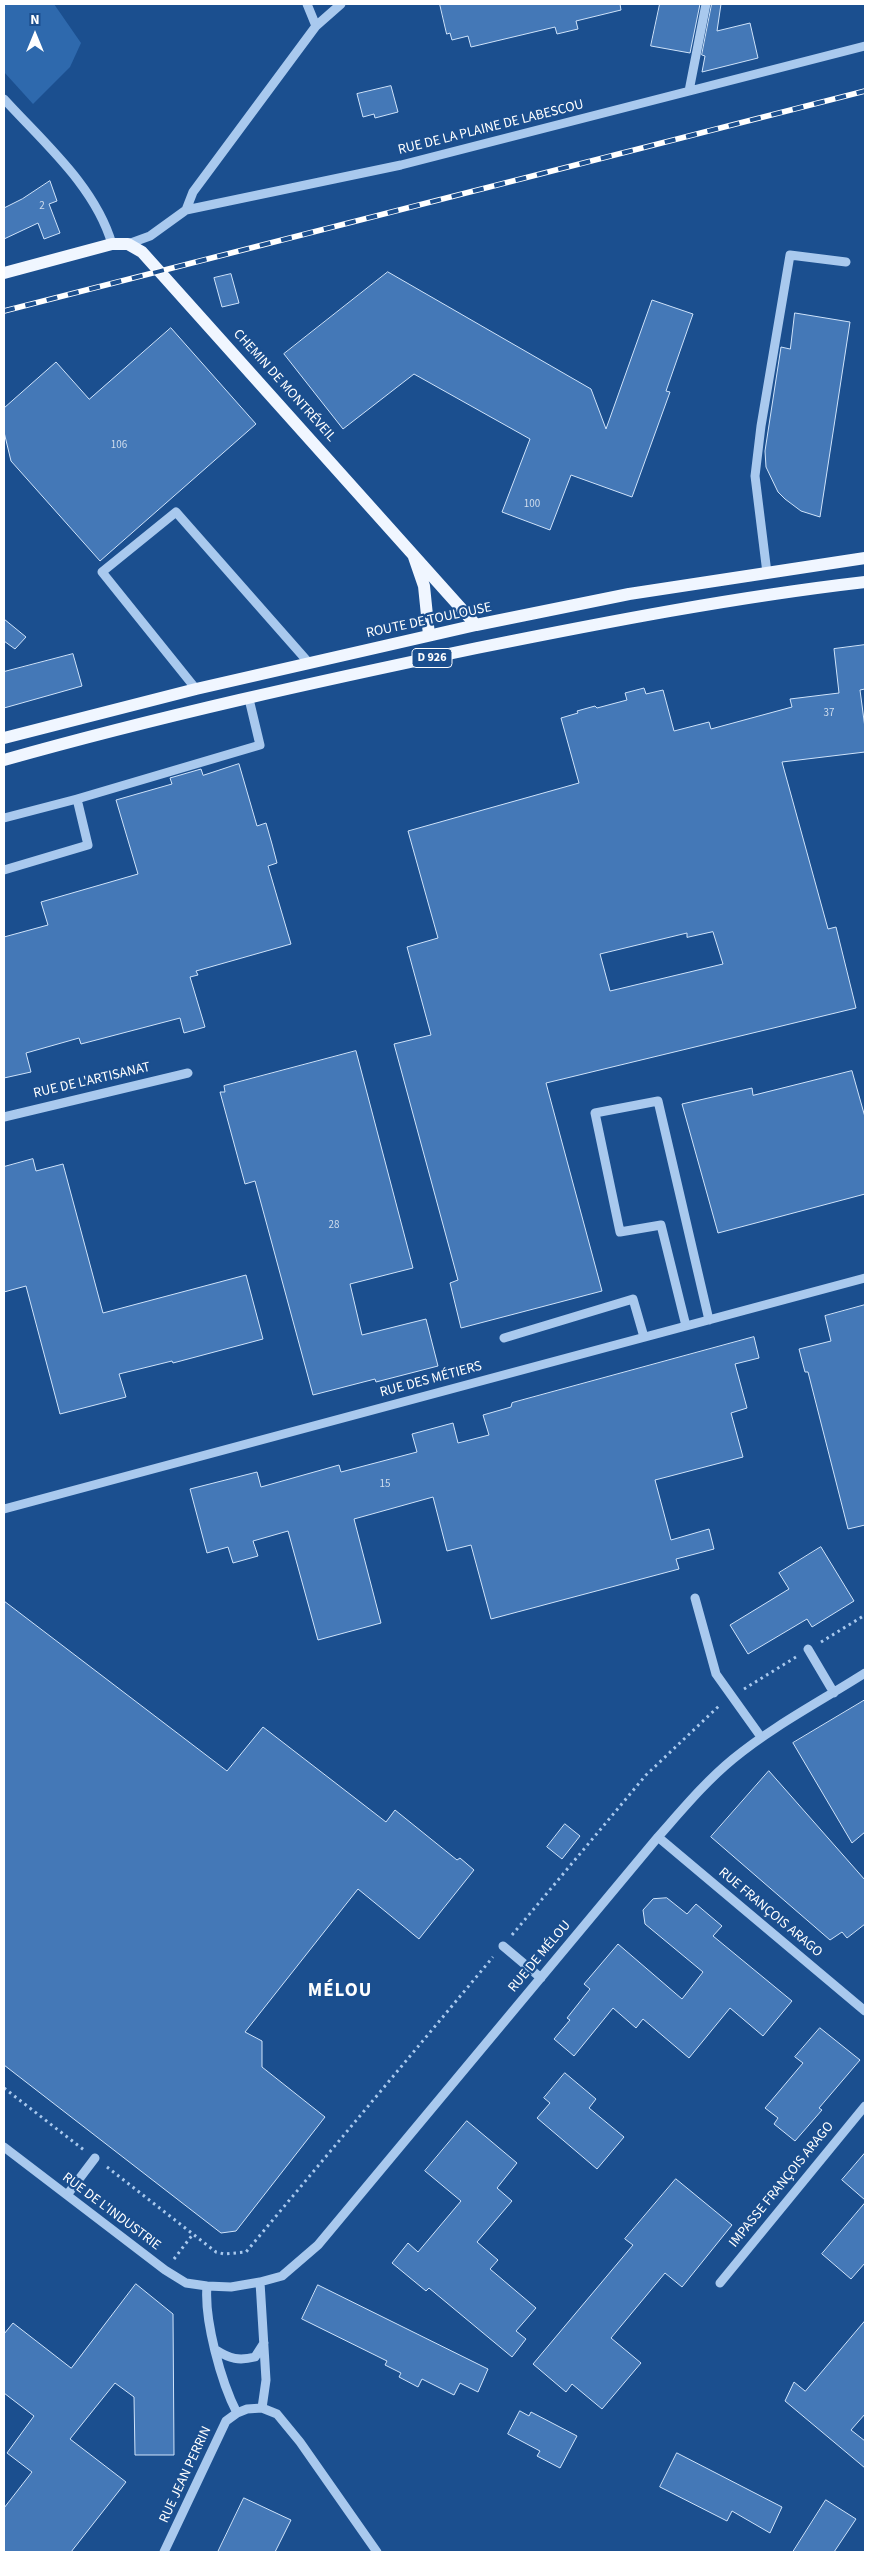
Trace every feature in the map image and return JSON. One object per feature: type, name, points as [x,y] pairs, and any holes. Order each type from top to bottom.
[{"type":"main road","points":[[4,273],[112,244],[128,244]]},
{"type":"main road","name":"CHEMIN DE MONTRÉVEIL","points":[[128,244],[142,252],[161,271],[476,625]]},
{"type":"main road","name":"CHEMIN DE MONTRÉVEIL","points":[[413,552],[424,586],[429,635]]},
{"type":"main road","name":"ROUTE DE TOULOUSE","points":[[4,738],[196,689],[476,625],[629,594],[865,558]]},
{"type":"main road","name":"D 926","points":[[4,760],[73,740],[390,666],[650,613],[791,590],[865,582]]},
{"type":"street","points":[[307,4],[316,26]]},
{"type":"street","points":[[186,210],[193,192],[316,26],[341,4]]},
{"type":"street","points":[[689,91],[706,4]]},
{"type":"street","name":"RUE DE LA PLAINE DE LABESCOU","points":[[128,244],[150,236],[186,210],[401,165],[865,46]]},
{"type":"street","points":[[4,99],[87,191],[99,212],[112,244]]},
{"type":"street","points":[[767,573],[755,476],[761,426],[790,255],[846,262]]},
{"type":"street","points":[[196,689],[102,572],[176,512],[309,663]]},
{"type":"street","points":[[4,818],[77,800],[260,745],[248,699]]},
{"type":"street","points":[[4,870],[88,845],[77,800]]},
{"type":"street","name":"RUE DE L'ARTISANAT","points":[[4,1117],[188,1073]]},
{"type":"street","points":[[686,1326],[661,1225],[620,1232],[595,1113],[658,1100],[709,1320]]},
{"type":"street","name":"RUE DES MÉTIERS","points":[[4,1509],[865,1278]]},
{"type":"street","points":[[504,1338],[633,1300],[644,1337]]},
{"type":"street","points":[[695,1598],[716,1674],[762,1737]]},
{"type":"street","points":[[808,1649],[834,1693]]},
{"type":"street","name":"RUE DE MÉLOU","points":[[260,2282],[282,2276],[318,2246],[658,1837],[706,1784],[732,1759],[762,1737],[865,1673]]},
{"type":"street","name":"RUE FRANÇOIS ARAGO","points":[[658,1837],[865,2011]]},
{"type":"street","points":[[503,1946],[541,1978]]},
{"type":"street","name":"IMPASSE FRANÇOIS ARAGO","points":[[720,2283],[865,2106]]},
{"type":"street","name":"RUE DE L'INDUSTRIE","points":[[4,2147],[165,2270],[186,2283],[231,2287],[260,2282]]},
{"type":"street","points":[[67,2195],[95,2158]]},
{"type":"street","points":[[260,2282],[266,2380],[262,2408]]},
{"type":"street","points":[[207,2286],[206,2301],[224,2384],[237,2413],[262,2408],[277,2414],[300,2442],[377,2552]]},
{"type":"street","points":[[216,2350],[230,2358],[243,2360],[255,2357],[264,2343]]},
{"type":"street","name":"RUE JEAN PERRIN","points":[[164,2552],[226,2421],[237,2413]]},
{"type":"path","points":[[4,2088],[220,2254],[241,2253],[248,2250],[646,1775],[680,1741],[732,1697],[865,1615]]},
{"type":"path","points":[[165,2270],[193,2234]]},
{"type":"shaded area","points":[[4,4],[54,4],[81,43],[70,67],[33,104],[4,72]]},
{"type":"building","points":[[440,4],[620,4],[621,10],[576,21],[578,29],[557,34],[555,27],[471,47],[468,36],[452,40],[450,33],[447,34]]},
{"type":"building","points":[[660,4],[700,4],[690,53],[651,46]]},
{"type":"building","points":[[712,4],[721,4],[717,31],[750,23],[758,58],[702,72],[705,56],[702,55]]},
{"type":"building","points":[[391,86],[398,112],[375,118],[374,114],[363,117],[357,94]]},
{"type":"building","points":[[50,181],[57,201],[49,204],[60,233],[44,239],[38,223],[4,239],[4,208]]},
{"type":"building","points":[[388,272],[591,389],[606,429],[652,300],[693,314],[666,391],[670,392],[632,497],[571,475],[550,530],[502,512],[530,439],[414,374],[343,429],[284,354]]},
{"type":"building","points":[[231,274],[239,303],[222,307],[214,278]]},
{"type":"building","points":[[795,313],[850,322],[820,517],[801,511],[785,499],[778,492],[766,467],[765,451],[781,347],[790,349]]},
{"type":"building","points":[[171,328],[256,424],[100,561],[11,461],[4,432],[4,408],[56,362],[89,399]]},
{"type":"building","points":[[4,619],[26,637],[15,649],[4,641]]},
{"type":"building","points":[[865,645],[865,689],[860,690],[865,728],[865,752],[782,762],[828,929],[836,927],[856,1008],[546,1083],[602,1291],[461,1328],[450,1283],[458,1280],[394,1044],[431,1035],[407,947],[438,938],[408,831],[579,783],[561,718],[578,713],[577,711],[627,700],[625,693],[644,688],[646,694],[663,690],[674,731],[709,722],[711,729],[792,707],[790,699],[839,693],[834,649]],"holes":[[[713,932],[723,964],[610,991],[600,954],[687,933],[687,937]]]},
{"type":"building","points":[[73,654],[82,686],[4,708],[4,672]]},
{"type":"building","points":[[239,764],[257,826],[266,823],[277,863],[268,866],[291,944],[196,971],[198,975],[190,977],[205,1027],[184,1033],[180,1018],[81,1044],[79,1038],[26,1053],[31,1072],[4,1078],[4,937],[48,925],[41,902],[138,874],[116,800],[172,784],[170,778],[201,769],[203,775]]},
{"type":"building","points":[[356,1051],[413,1268],[350,1284],[362,1335],[426,1319],[438,1366],[376,1382],[375,1379],[313,1395],[255,1181],[245,1184],[220,1092],[225,1092],[224,1086]]},
{"type":"building","points":[[852,1071],[865,1117],[865,1194],[718,1233],[682,1104],[752,1088],[753,1095]]},
{"type":"building","points":[[33,1159],[36,1171],[63,1164],[103,1313],[246,1275],[263,1339],[173,1363],[172,1361],[119,1374],[126,1397],[60,1414],[26,1286],[4,1292],[4,1167]]},
{"type":"building","points":[[865,1305],[865,1525],[848,1529],[808,1372],[805,1372],[799,1349],[831,1341],[825,1316]]},
{"type":"building","points":[[754,1337],[759,1358],[735,1364],[747,1408],[731,1413],[743,1457],[655,1480],[671,1540],[709,1529],[714,1549],[676,1559],[679,1569],[491,1619],[471,1545],[447,1551],[433,1497],[354,1519],[381,1623],[318,1640],[288,1531],[253,1541],[258,1556],[233,1563],[228,1547],[207,1553],[190,1489],[257,1472],[261,1487],[339,1465],[341,1472],[417,1452],[412,1434],[453,1423],[458,1443],[489,1435],[483,1415],[511,1407],[512,1403]]},
{"type":"building","points":[[821,1547],[854,1601],[812,1627],[807,1619],[748,1654],[730,1625],[789,1589],[779,1573]]},
{"type":"building","points":[[4,1601],[227,1771],[263,1727],[386,1822],[395,1810],[457,1860],[460,1858],[474,1870],[419,1939],[358,1889],[245,2032],[262,2041],[262,2067],[325,2117],[236,2231],[221,2233],[4,2065]]},
{"type":"building","points":[[865,1700],[865,1832],[852,1843],[793,1743]]},
{"type":"building","points":[[769,1771],[865,1880],[865,1924],[847,1938],[842,1932],[830,1940],[711,1837]]},
{"type":"building","points":[[565,1824],[580,1836],[562,1859],[547,1847]]},
{"type":"building","points":[[667,1898],[687,1914],[696,1904],[722,1926],[713,1936],[792,2001],[763,2036],[730,2008],[689,2058],[643,2019],[636,2028],[613,2008],[574,2056],[554,2039],[570,2020],[567,2018],[590,1989],[584,1984],[618,1944],[682,1999],[703,1972],[645,1924],[643,1910],[653,1899]]},
{"type":"building","points":[[820,2028],[860,2060],[819,2108],[822,2110],[795,2141],[774,2124],[778,2118],[765,2108],[803,2063],[795,2057]]},
{"type":"building","points":[[565,2073],[596,2099],[589,2108],[624,2137],[597,2169],[537,2118],[550,2103],[544,2098]]},
{"type":"building","points":[[467,2121],[517,2163],[497,2188],[512,2201],[477,2242],[498,2260],[490,2269],[536,2308],[516,2331],[526,2339],[512,2357],[429,2288],[426,2291],[392,2263],[408,2243],[418,2252],[461,2201],[425,2171]]},
{"type":"building","points":[[865,2153],[865,2200],[842,2180]]},
{"type":"building","points":[[676,2179],[732,2225],[682,2287],[665,2273],[611,2338],[641,2363],[602,2409],[572,2384],[566,2392],[533,2364],[633,2245],[625,2239]]},
{"type":"building","points":[[865,2203],[865,2263],[851,2279],[822,2254]]},
{"type":"building","points":[[136,2284],[173,2314],[174,2455],[135,2455],[134,2397],[115,2383],[70,2439],[126,2482],[71,2552],[4,2552],[4,2508],[32,2472],[7,2453],[34,2416],[4,2393],[4,2334],[13,2323],[71,2368]]},
{"type":"building","points":[[318,2285],[488,2369],[478,2392],[460,2383],[454,2395],[422,2379],[418,2387],[399,2377],[401,2373],[385,2365],[387,2361],[302,2319]]},
{"type":"building","points":[[865,2321],[865,2414],[851,2430],[865,2441],[865,2468],[785,2401],[794,2382],[805,2391]]},
{"type":"building","points":[[520,2411],[529,2416],[531,2412],[577,2436],[560,2468],[537,2456],[540,2451],[508,2434]]},
{"type":"building","points":[[677,2453],[782,2507],[770,2533],[732,2511],[727,2521],[660,2487]]},
{"type":"building","points":[[244,2498],[291,2520],[275,2552],[218,2552]]},
{"type":"building","points":[[826,2500],[856,2519],[834,2552],[793,2552]]},
{"type":"railway","points":[[4,311],[865,91]]},
{"type":"district","name":"MÉLOU","points":[[340,1992]]}]
